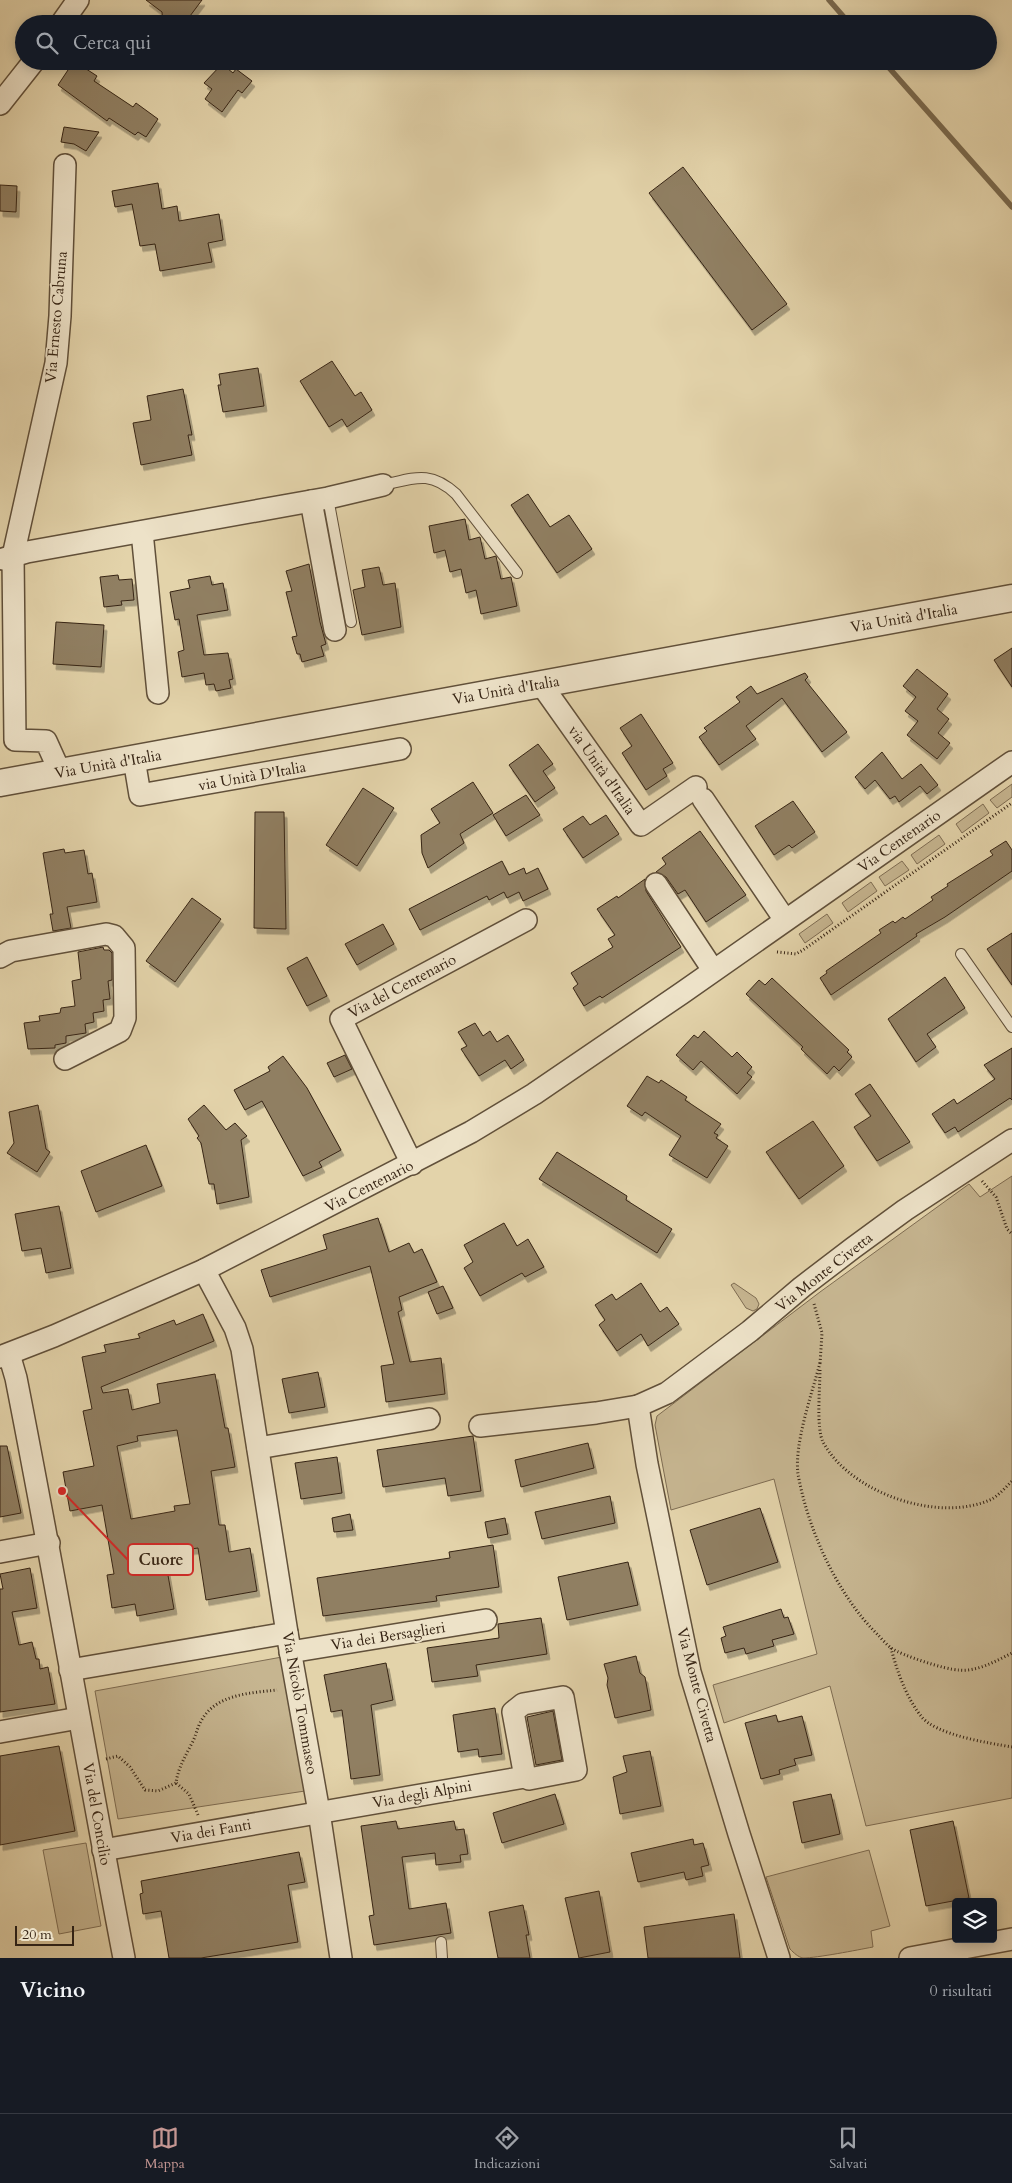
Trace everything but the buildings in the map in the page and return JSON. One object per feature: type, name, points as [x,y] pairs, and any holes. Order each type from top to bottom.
[{"type":"street","points":[[67,15],[78,0]]},
{"type":"street","points":[[0,104],[27,70]]},
{"type":"street","name":"Via Ernesto Cabruna","points":[[60,772],[46,742],[15,740],[6,558],[56,363],[60,316],[65,164]]},
{"type":"street","points":[[6,558],[320,500],[383,485]]},
{"type":"street","points":[[320,500],[343,626]]},
{"type":"street","points":[[142,532],[158,693]]},
{"type":"street","name":"Via Unità d'Italia","points":[[0,783],[1012,598]]},
{"type":"street","name":"via Unità d'Italia","points":[[541,684],[641,825],[700,793],[785,920]]},
{"type":"street","name":"via Unità D'Italia","points":[[134,759],[140,796],[400,749]]},
{"type":"street","name":"Via Centenario","points":[[4,1355],[54,1336],[204,1270],[471,1132],[534,1094],[1012,762]]},
{"type":"street","points":[[656,884],[713,970]]},
{"type":"street","name":"Via del Centenario","points":[[412,1164],[341,1019],[526,920]]},
{"type":"street","points":[[0,958],[11,951],[106,934],[114,936],[124,948],[126,1018],[120,1031],[65,1059]]},
{"type":"street","name":"Via Monte Civetta","points":[[480,1426],[596,1413],[638,1406],[667,1393],[750,1331],[802,1286],[905,1210],[1012,1140]]},
{"type":"street","name":"Via Nicolò Tommaseo","points":[[204,1270],[235,1328],[242,1349],[288,1643],[319,1812],[341,1958]]},
{"type":"street","name":"Via del Concilio","points":[[4,1355],[16,1378],[49,1543],[70,1670],[124,1958]]},
{"type":"street","name":"Via Monte Civetta","points":[[638,1406],[649,1474],[690,1672],[779,1958]]},
{"type":"street","points":[[258,1448],[429,1419]]},
{"type":"street","points":[[0,1552],[49,1543]]},
{"type":"street","name":"Via dei Bersaglieri","points":[[288,1643],[486,1620]]},
{"type":"street","points":[[70,1670],[288,1643]]},
{"type":"street","points":[[0,1732],[79,1718]]},
{"type":"street","name":"Via degli Alpini","points":[[319,1812],[525,1777]]},
{"type":"street","name":"Via dei Fanti","points":[[103,1850],[319,1812]]},
{"type":"street","points":[[910,1958],[1012,1938]]},
{"type":"lane","points":[[383,485],[424,476],[446,485],[456,494],[517,573]]},
{"type":"lane","points":[[962,954],[1012,1027]]},
{"type":"lane","points":[[441,1942],[442,1958]]},
{"type":"path","points":[[971,1168],[996,1197],[1007,1229],[1012,1234]]},
{"type":"path","points":[[802,1286],[815,1305],[822,1333],[819,1417],[822,1441],[841,1465],[876,1490],[916,1506],[954,1509],[992,1499],[1012,1481]]},
{"type":"path","points":[[820,1363],[799,1448],[798,1473],[810,1518],[828,1565],[859,1616],[891,1648],[959,1671],[990,1664],[1012,1653]]},
{"type":"path","points":[[891,1648],[903,1684],[921,1718],[946,1732],[1012,1747]]},
{"type":"path","points":[[176,1783],[178,1769],[193,1742],[201,1721],[212,1707],[231,1697],[297,1687]]},
{"type":"path","points":[[88,1763],[118,1756],[130,1767],[145,1790],[158,1791],[176,1783]]},
{"type":"path","points":[[176,1783],[189,1794],[205,1832]]},
{"type":"shaded area","points":[[1012,784],[1012,797],[997,808],[990,800]]},
{"type":"shaded area","points":[[983,804],[989,813],[962,833],[956,824]]},
{"type":"shaded area","points":[[939,835],[945,844],[917,864],[911,855]]},
{"type":"shaded area","points":[[902,861],[909,870],[885,886],[879,877]]},
{"type":"shaded area","points":[[871,882],[877,891],[848,912],[842,903]]},
{"type":"shaded area","points":[[827,914],[833,923],[805,943],[799,934]]},
{"type":"shaded area","points":[[1012,1176],[1012,1798],[866,1826],[830,1686],[724,1723],[713,1685],[817,1654],[774,1479],[671,1510],[655,1425],[657,1416],[820,1292],[969,1184],[980,1197]]},
{"type":"shaded area","points":[[734,1283],[756,1298],[759,1304],[757,1309],[753,1311],[746,1308],[731,1285]]},
{"type":"shaded area","points":[[282,1657],[305,1791],[118,1819],[95,1691]]},
{"type":"shaded area","points":[[86,1843],[101,1926],[59,1934],[43,1850]]},
{"type":"shaded area","points":[[869,1850],[890,1926],[871,1931],[873,1947],[818,1957],[803,1958],[798,1956],[790,1949],[766,1877]]},
{"type":"waterway","points":[[829,0],[842,15]]},
{"type":"waterway","points":[[891,70],[1012,207]]},
{"type":"place","name":"Cuore","points":[[62,1491]]}]
